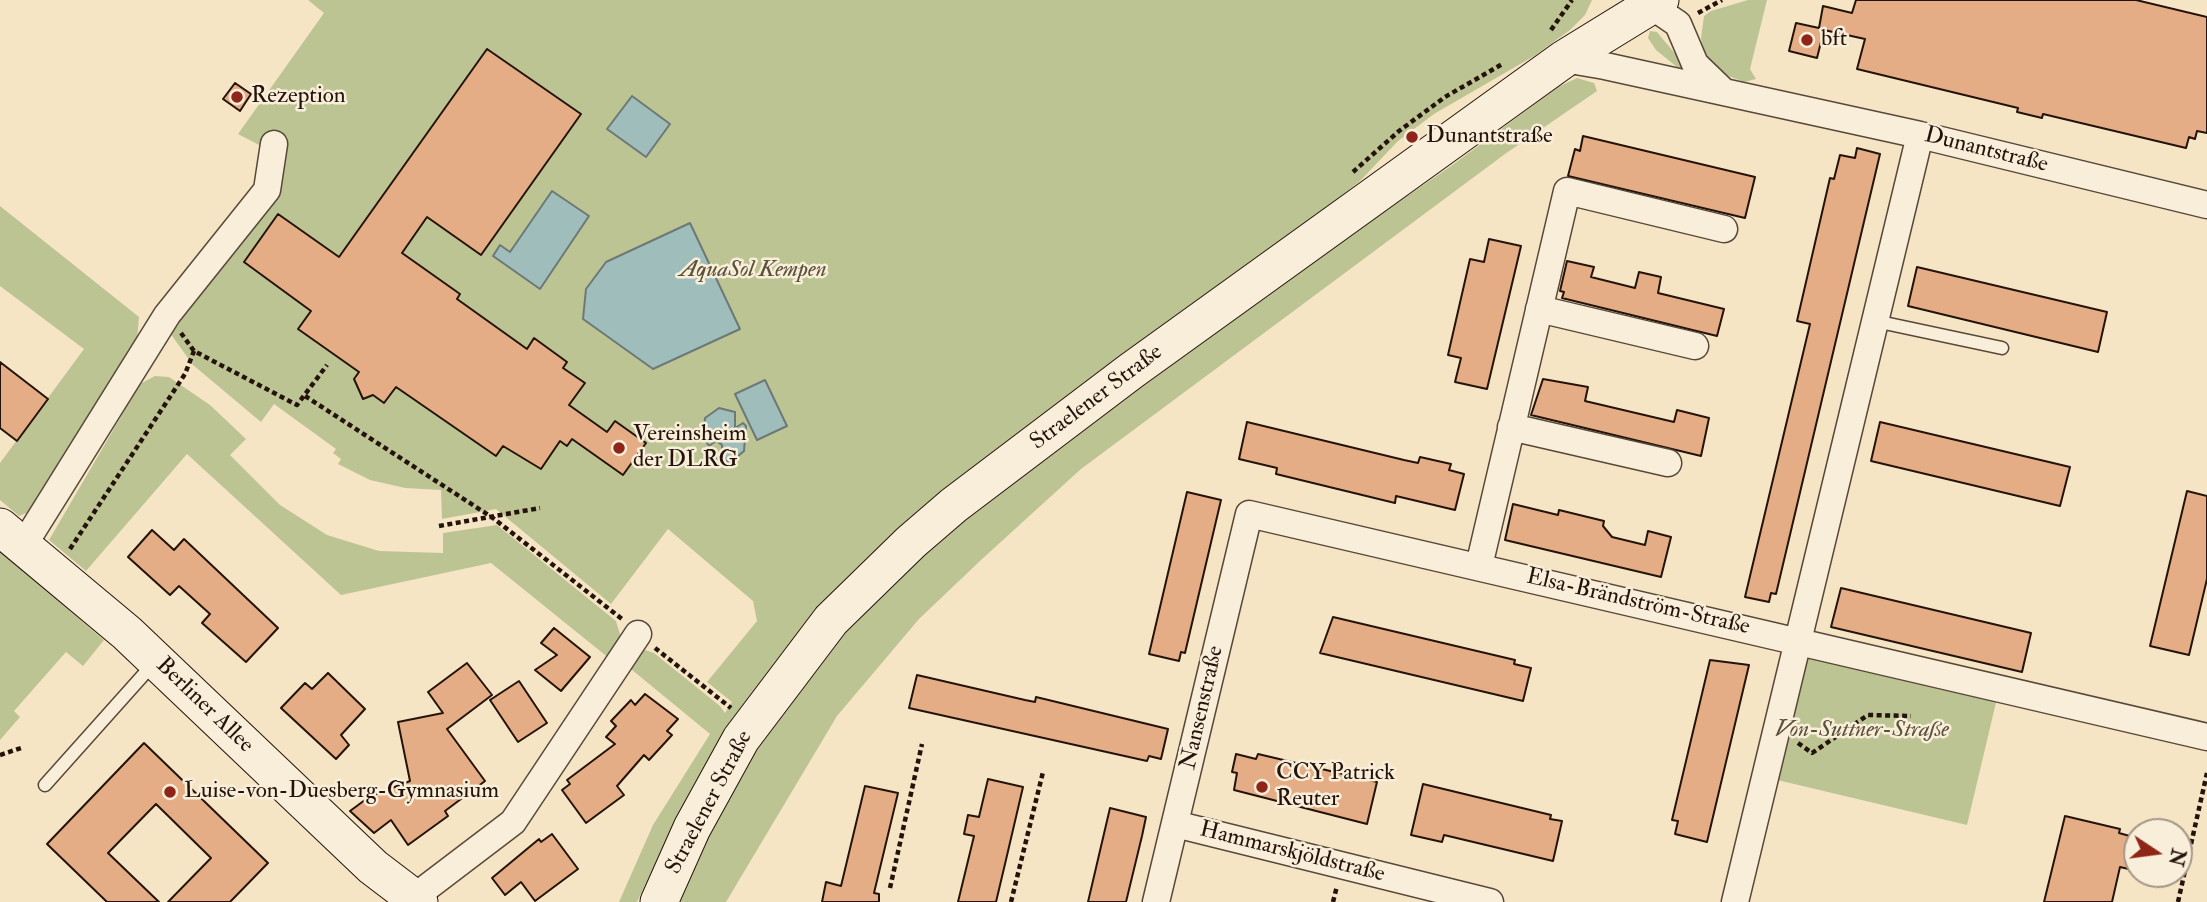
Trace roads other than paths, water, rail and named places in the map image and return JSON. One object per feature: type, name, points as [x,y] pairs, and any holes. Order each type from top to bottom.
[{"type":"street","name":"Straelener Straße","points":[[659,902],[692,828],[741,738],[831,620],[912,542],[954,505],[1130,371],[1564,60],[1658,7]]},
{"type":"street","points":[[1658,7],[1695,64],[1724,92]]},
{"type":"street","name":"Dunantstraße","points":[[1564,60],[1920,135],[2207,205]]},
{"type":"street","points":[[1735,902],[1920,135]]},
{"type":"street","name":"Berliner Allee","points":[[274,144],[267,190],[167,315],[12,536],[156,660],[373,867],[416,900],[513,822],[638,634]]},
{"type":"street","points":[[1479,566],[1567,191],[1724,229]]},
{"type":"street","points":[[1539,309],[1695,346]]},
{"type":"street","points":[[1511,427],[1668,463]]},
{"type":"street","name":"Elsa-Brändström-Straße","points":[[1249,514],[1798,640]]},
{"type":"street","name":"Nansenstraße","points":[[1156,902],[1249,514]]},
{"type":"street","points":[[1798,640],[2207,737]]},
{"type":"street","name":"Hammarskjöldstraße","points":[[1175,824],[1490,902]]},
{"type":"lane","points":[[1875,321],[2002,348]]},
{"type":"lane","points":[[45,785],[156,660]]},
{"type":"water","points":[[632,96],[670,124],[646,157],[607,129]]},
{"type":"water","points":[[552,191],[589,216],[540,289],[493,256],[500,245],[510,252]]},
{"type":"water","points":[[690,223],[740,329],[653,369],[583,319],[586,289],[606,262]]},
{"type":"water","points":[[765,380],[787,426],[757,440],[735,394]]},
{"type":"water","points":[[719,408],[735,412],[735,428],[743,423],[746,426],[744,451],[731,462],[715,459],[722,453],[722,445],[716,441],[709,446],[703,437],[705,418]]},
{"type":"place","name":"bft","points":[[1807,40]]},
{"type":"place","name":"Rezeption","points":[[237,97]]},
{"type":"place","name":"Dunantstraße","points":[[1412,137]]},
{"type":"place","name":"Vereinsheim der DLRG","points":[[619,448]]},
{"type":"place","name":"CCY Patrick Reuter","points":[[1262,787]]},
{"type":"place","name":"Luise-von-Duesberg-Gymnasium","points":[[170,792]]},
{"type":"park label","name":"AquaSol Kempen","points":[[753,271]]},
{"type":"park label","name":"Von-Suttner-Straße","points":[[1862,731]]}]
